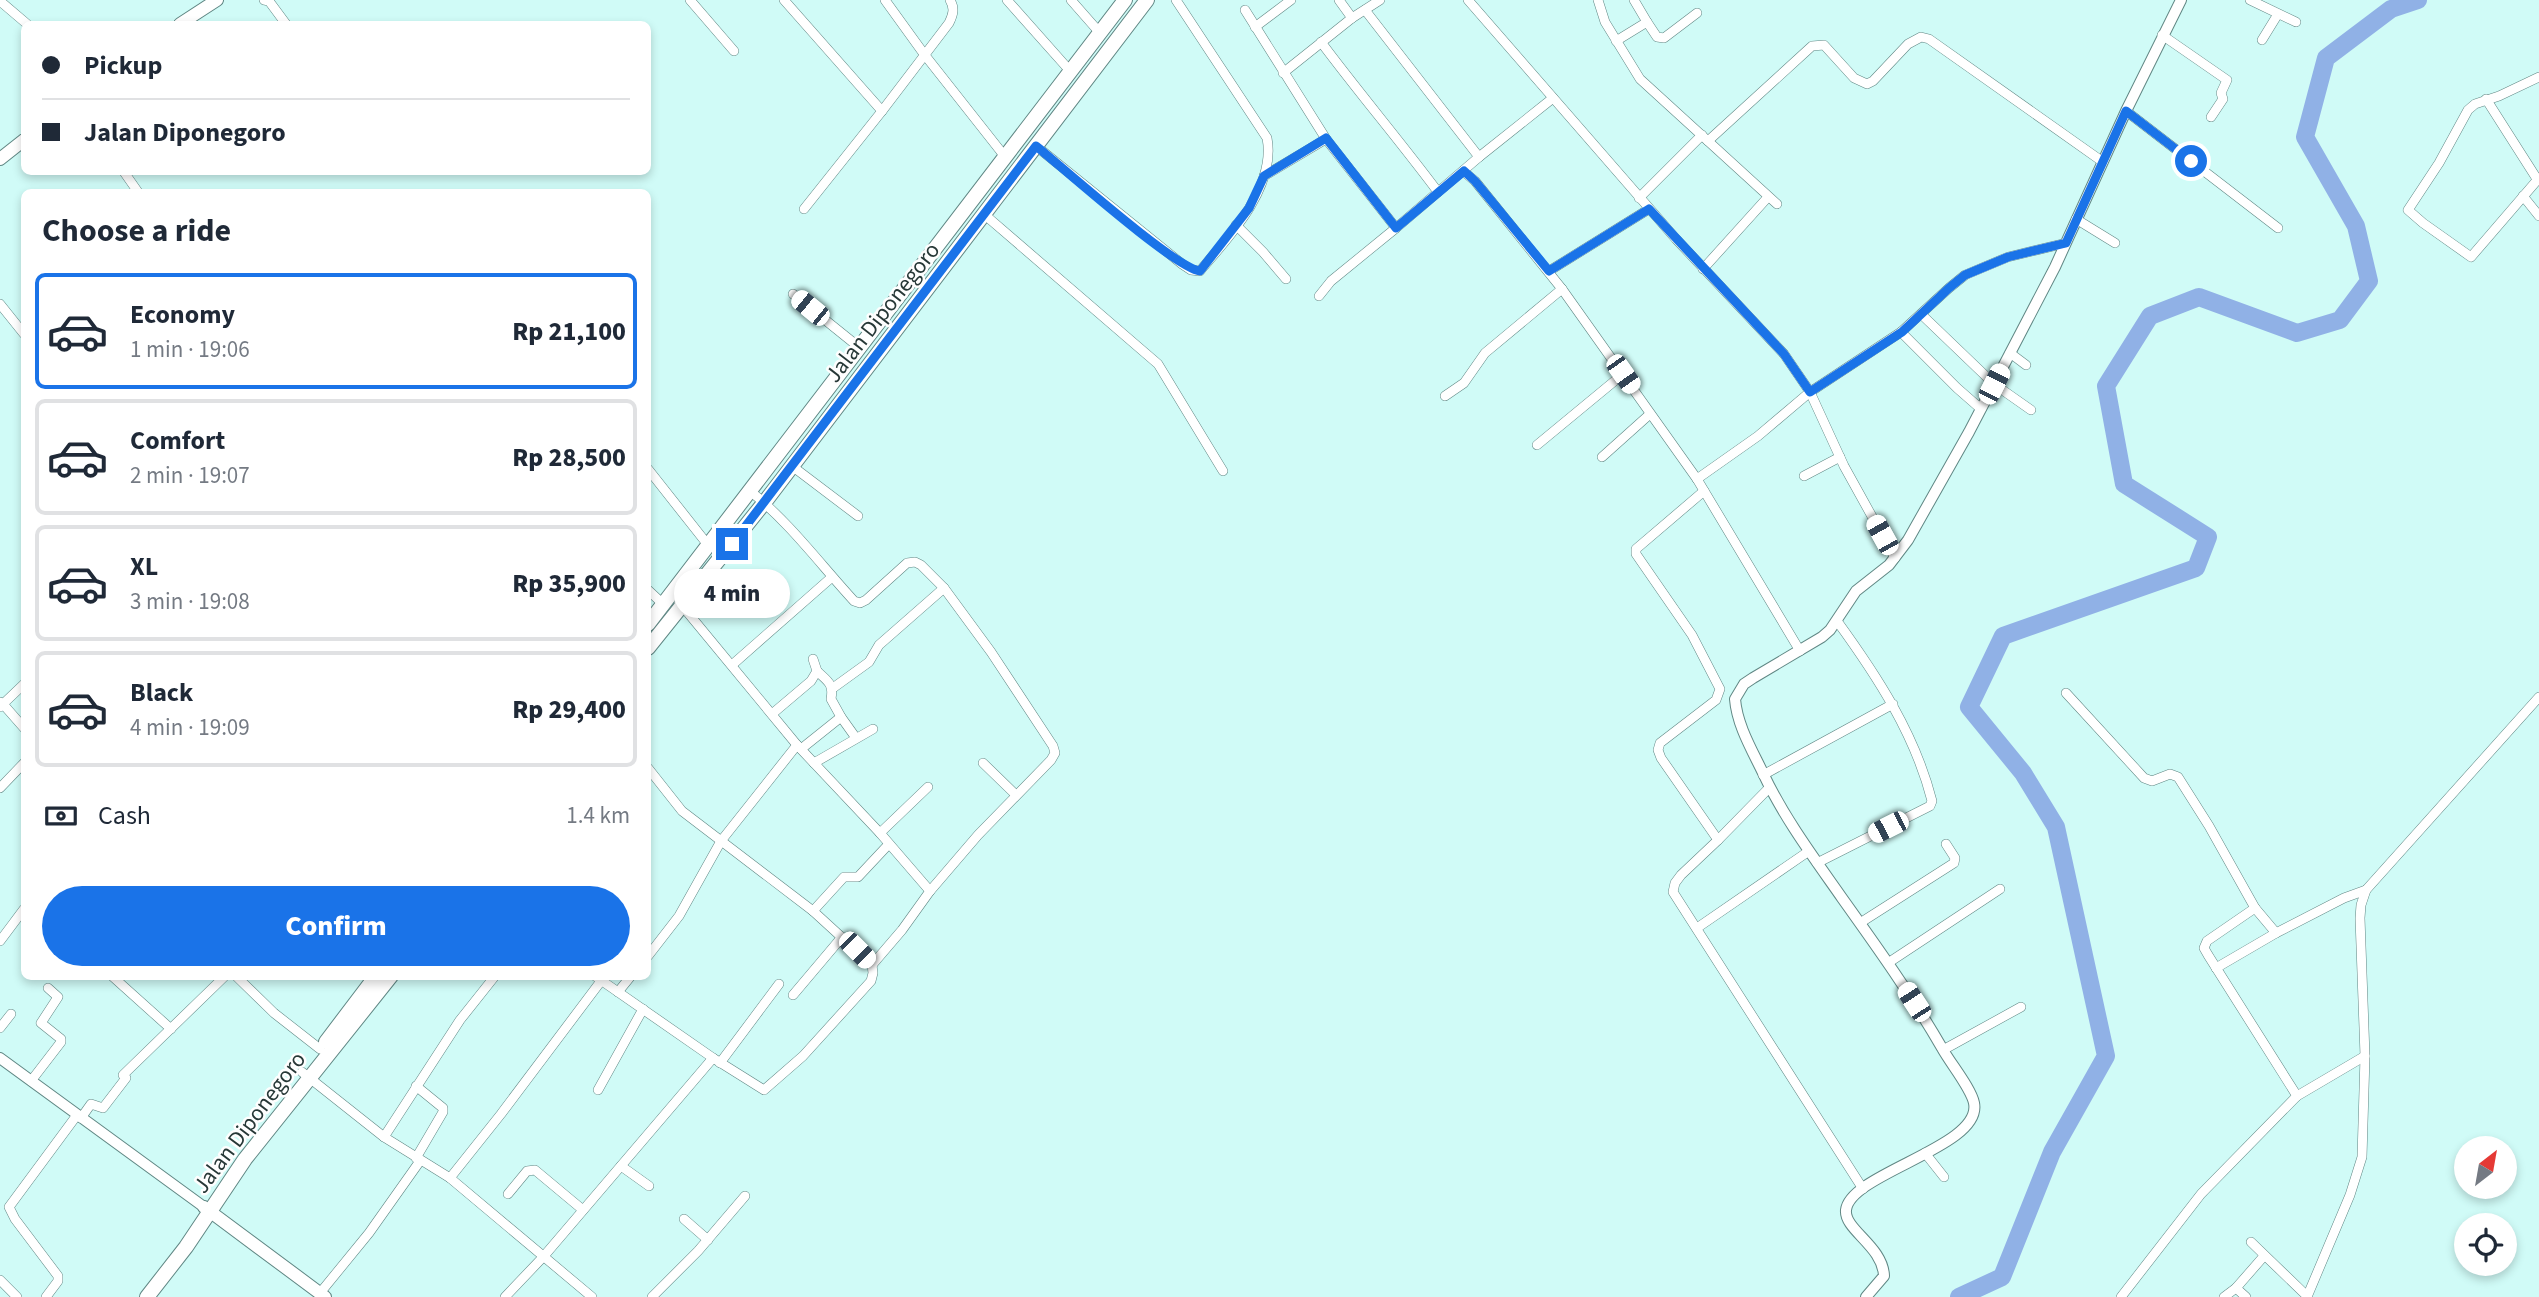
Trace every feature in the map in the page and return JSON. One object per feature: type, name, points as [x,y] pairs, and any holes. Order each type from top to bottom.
[{"type":"main road","points":[[186,21],[217,0]]},
{"type":"main road","name":"Jalan Diponegoro","points":[[651,620],[1125,0]]},
{"type":"main road","name":"Jalan Diponegoro","points":[[651,644],[764,503],[1147,0]]},
{"type":"main road","points":[[0,159],[21,142]]},
{"type":"main road","name":"Jalan Diponegoro","points":[[305,1075],[320,1049],[373,980]]},
{"type":"main road","name":"Jalan Diponegoro","points":[[147,1297],[265,1119],[388,980]]},
{"type":"main road","points":[[207,1210],[323,1295]]},
{"type":"main road","name":"Jalan Diponegoro","points":[[136,1297],[207,1210]]},
{"type":"street","points":[[264,0],[269,1],[284,21]]},
{"type":"street","points":[[690,0],[734,51]]},
{"type":"street","points":[[784,0],[882,111]]},
{"type":"street","points":[[885,0],[1006,158]]},
{"type":"street","points":[[804,209],[882,111],[953,15],[950,0]]},
{"type":"street","points":[[1007,0],[1070,72]]},
{"type":"street","points":[[1071,0],[1100,33]]},
{"type":"street","points":[[1036,146],[1191,270],[1200,271],[1249,208],[1264,176],[1270,151],[1267,138],[1176,0]]},
{"type":"street","points":[[1255,27],[1292,0]]},
{"type":"street","points":[[1339,0],[1352,18]]},
{"type":"street","points":[[1283,73],[1352,18],[1380,0]]},
{"type":"street","points":[[1468,0],[1639,198],[1784,354],[1810,392],[1840,457],[1895,558]]},
{"type":"street","points":[[1598,0],[1605,22],[1640,79],[1776,204]]},
{"type":"street","points":[[1634,0],[1657,37],[1664,38],[1698,13]]},
{"type":"street","points":[[1866,1297],[1884,1276],[1880,1257],[1850,1223],[1846,1214],[1848,1202],[1863,1189],[1967,1127],[1974,1111],[1974,1101],[1888,963],[1817,863],[1769,788],[1740,724],[1735,699],[1744,684],[1822,637],[1837,621],[1856,591],[1895,558],[1982,408],[2010,354],[2066,243],[2126,111],[2181,0]]},
{"type":"street","points":[[2250,0],[2272,4],[2278,14],[2296,22]]},
{"type":"street","points":[[0,1],[23,21]]},
{"type":"street","points":[[1245,10],[1326,138],[1396,228]]},
{"type":"street","points":[[1365,10],[1479,157]]},
{"type":"street","points":[[2262,40],[2278,14]]},
{"type":"street","points":[[1616,41],[1647,22]]},
{"type":"street","points":[[2162,35],[2226,79],[2221,93],[2222,99],[2211,117]]},
{"type":"street","points":[[1639,198],[1812,46],[1824,45],[1854,78],[1867,84],[1873,82],[1914,39],[1921,37],[1929,39],[2103,162]]},
{"type":"street","points":[[1321,42],[1438,192]]},
{"type":"street","points":[[2486,99],[2538,178],[2471,257],[2408,210],[2439,163],[2468,110],[2486,99],[2499,96],[2539,77]]},
{"type":"street","points":[[1319,296],[1331,281],[1553,98]]},
{"type":"street","points":[[2126,111],[2278,228]]},
{"type":"street","points":[[1264,176],[1326,138]]},
{"type":"street","points":[[1464,171],[1549,271],[1697,479],[1800,651]]},
{"type":"street","points":[[2523,196],[2539,216]]},
{"type":"street","points":[[1703,268],[1768,197]]},
{"type":"street","points":[[1549,271],[1649,209]]},
{"type":"street","points":[[985,215],[1158,364],[1223,471]]},
{"type":"street","points":[[2076,219],[2115,243]]},
{"type":"street","points":[[1236,225],[1286,279]]},
{"type":"street","points":[[1697,479],[1758,436],[1810,392],[1902,332],[1949,288],[1982,267],[2008,257],[2066,243]]},
{"type":"street","points":[[1445,396],[1464,383],[1485,353],[1562,289]]},
{"type":"street","points":[[793,294],[860,348]]},
{"type":"street","points":[[0,304],[21,330]]},
{"type":"street","points":[[1921,314],[1994,384],[2031,410]]},
{"type":"street","points":[[1902,332],[1956,388],[1982,408]]},
{"type":"street","points":[[2010,354],[2026,365]]},
{"type":"street","points":[[1537,445],[1623,374]]},
{"type":"street","points":[[1602,457],[1650,414]]},
{"type":"street","points":[[1804,476],[1840,457]]},
{"type":"street","points":[[792,466],[858,516]]},
{"type":"street","points":[[651,473],[708,545]]},
{"type":"street","points":[[750,491],[854,601],[860,604],[907,563],[915,562],[921,565],[944,588],[991,652],[1055,753],[930,891],[872,965]]},
{"type":"street","points":[[1704,491],[1636,549],[1636,554],[1692,635],[1717,681],[1719,695]]},
{"type":"street","points":[[732,665],[832,576]]},
{"type":"street","points":[[832,688],[869,662],[879,645],[944,588]]},
{"type":"street","points":[[651,591],[682,607],[799,747],[930,891]]},
{"type":"street","points":[[1817,863],[1932,803],[1912,745],[1893,704],[1837,621]]},
{"type":"street","points":[[813,659],[817,671],[832,688],[831,699],[856,738]]},
{"type":"street","points":[[772,714],[811,681],[817,671]]},
{"type":"street","points":[[21,687],[1,705],[21,725]]},
{"type":"street","points":[[2066,692],[2144,778],[2152,781],[2170,774],[2178,777],[2255,908],[2276,933]]},
{"type":"street","points":[[1719,695],[1735,699]]},
{"type":"street","points":[[1718,840],[1658,750],[1660,743],[1719,695]]},
{"type":"street","points":[[2251,1242],[2307,1297],[2350,1195],[2362,1157],[2365,1056],[2360,918],[2366,890],[2539,697]]},
{"type":"street","points":[[1763,775],[1893,704]]},
{"type":"street","points":[[651,953],[679,916],[721,841],[799,747],[841,717]]},
{"type":"street","points":[[814,763],[873,729]]},
{"type":"street","points":[[984,763],[1016,795]]},
{"type":"street","points":[[0,788],[21,766]]},
{"type":"street","points":[[600,980],[762,1090],[803,1056],[871,981],[873,973],[872,965],[813,911],[682,811],[651,772]]},
{"type":"street","points":[[880,833],[928,787]]},
{"type":"street","points":[[1769,788],[1675,883],[1673,892],[1863,1189]]},
{"type":"street","points":[[1860,923],[1954,863],[1955,858],[1946,844]]},
{"type":"street","points":[[813,911],[844,877],[858,877],[888,845]]},
{"type":"street","points":[[1697,929],[1809,851]]},
{"type":"street","points":[[1888,963],[2000,890]]},
{"type":"street","points":[[2216,968],[2276,933],[2344,898],[2366,890]]},
{"type":"street","points":[[2255,908],[2207,941],[2204,948],[2297,1096]]},
{"type":"street","points":[[0,941],[21,913]]},
{"type":"street","points":[[793,995],[842,937]]},
{"type":"street","points":[[116,980],[171,1029]]},
{"type":"street","points":[[46,1297],[58,1281],[58,1276],[9,1208],[91,1104],[103,1108],[124,1077],[221,980]]},
{"type":"street","points":[[240,980],[274,1013],[320,1049]]},
{"type":"street","points":[[384,1137],[460,1020],[492,980]]},
{"type":"street","points":[[450,1178],[501,1114],[597,980]]},
{"type":"street","points":[[618,992],[628,980]]},
{"type":"street","points":[[505,1297],[716,1060],[779,984]]},
{"type":"street","points":[[31,1081],[61,1042],[61,1039],[41,1023],[58,997],[48,988]]},
{"type":"street","points":[[1943,1051],[2021,1007]]},
{"type":"street","points":[[598,1090],[643,1009]]},
{"type":"street","points":[[0,1028],[11,1014]]},
{"type":"street","points":[[2121,1297],[2201,1194],[2297,1096],[2365,1056]]},
{"type":"street","points":[[0,1058],[207,1210]]},
{"type":"street","points":[[305,1075],[384,1137],[450,1178],[592,1297]]},
{"type":"street","points":[[323,1295],[369,1233],[418,1159],[443,1112],[443,1108],[416,1086]]},
{"type":"street","points":[[1925,1153],[1944,1177]]},
{"type":"street","points":[[621,1166],[649,1186]]},
{"type":"street","points":[[508,1194],[527,1171],[533,1170],[583,1210]]},
{"type":"street","points":[[652,1297],[708,1240],[745,1196]]},
{"type":"street","points":[[684,1219],[708,1240]]},
{"type":"street","points":[[2224,1297],[2236,1288],[2264,1256]]},
{"type":"street","points":[[0,1280],[17,1297]]},
{"type":"street","points":[[2236,1288],[2246,1297]]},
{"type":"waterway","points":[[1959,1297],[2002,1277],[2052,1152],[2106,1056],[2056,827],[2023,773],[1969,707],[2003,636],[2196,568],[2208,537],[2124,484],[2106,386],[2150,316],[2199,297],[2297,333],[2340,320],[2369,281],[2356,226],[2305,137],[2326,58],[2391,9],[2418,0]]},
{"type":"route","points":[[732,544],[1036,146],[1182,264],[1191,270],[1200,271],[1249,208],[1264,176],[1326,138],[1396,228],[1464,171],[1549,271],[1649,209],[1767,334],[1810,392],[1902,332],[1965,275],[2008,257],[2066,243],[2126,111],[2191,161]]}]
